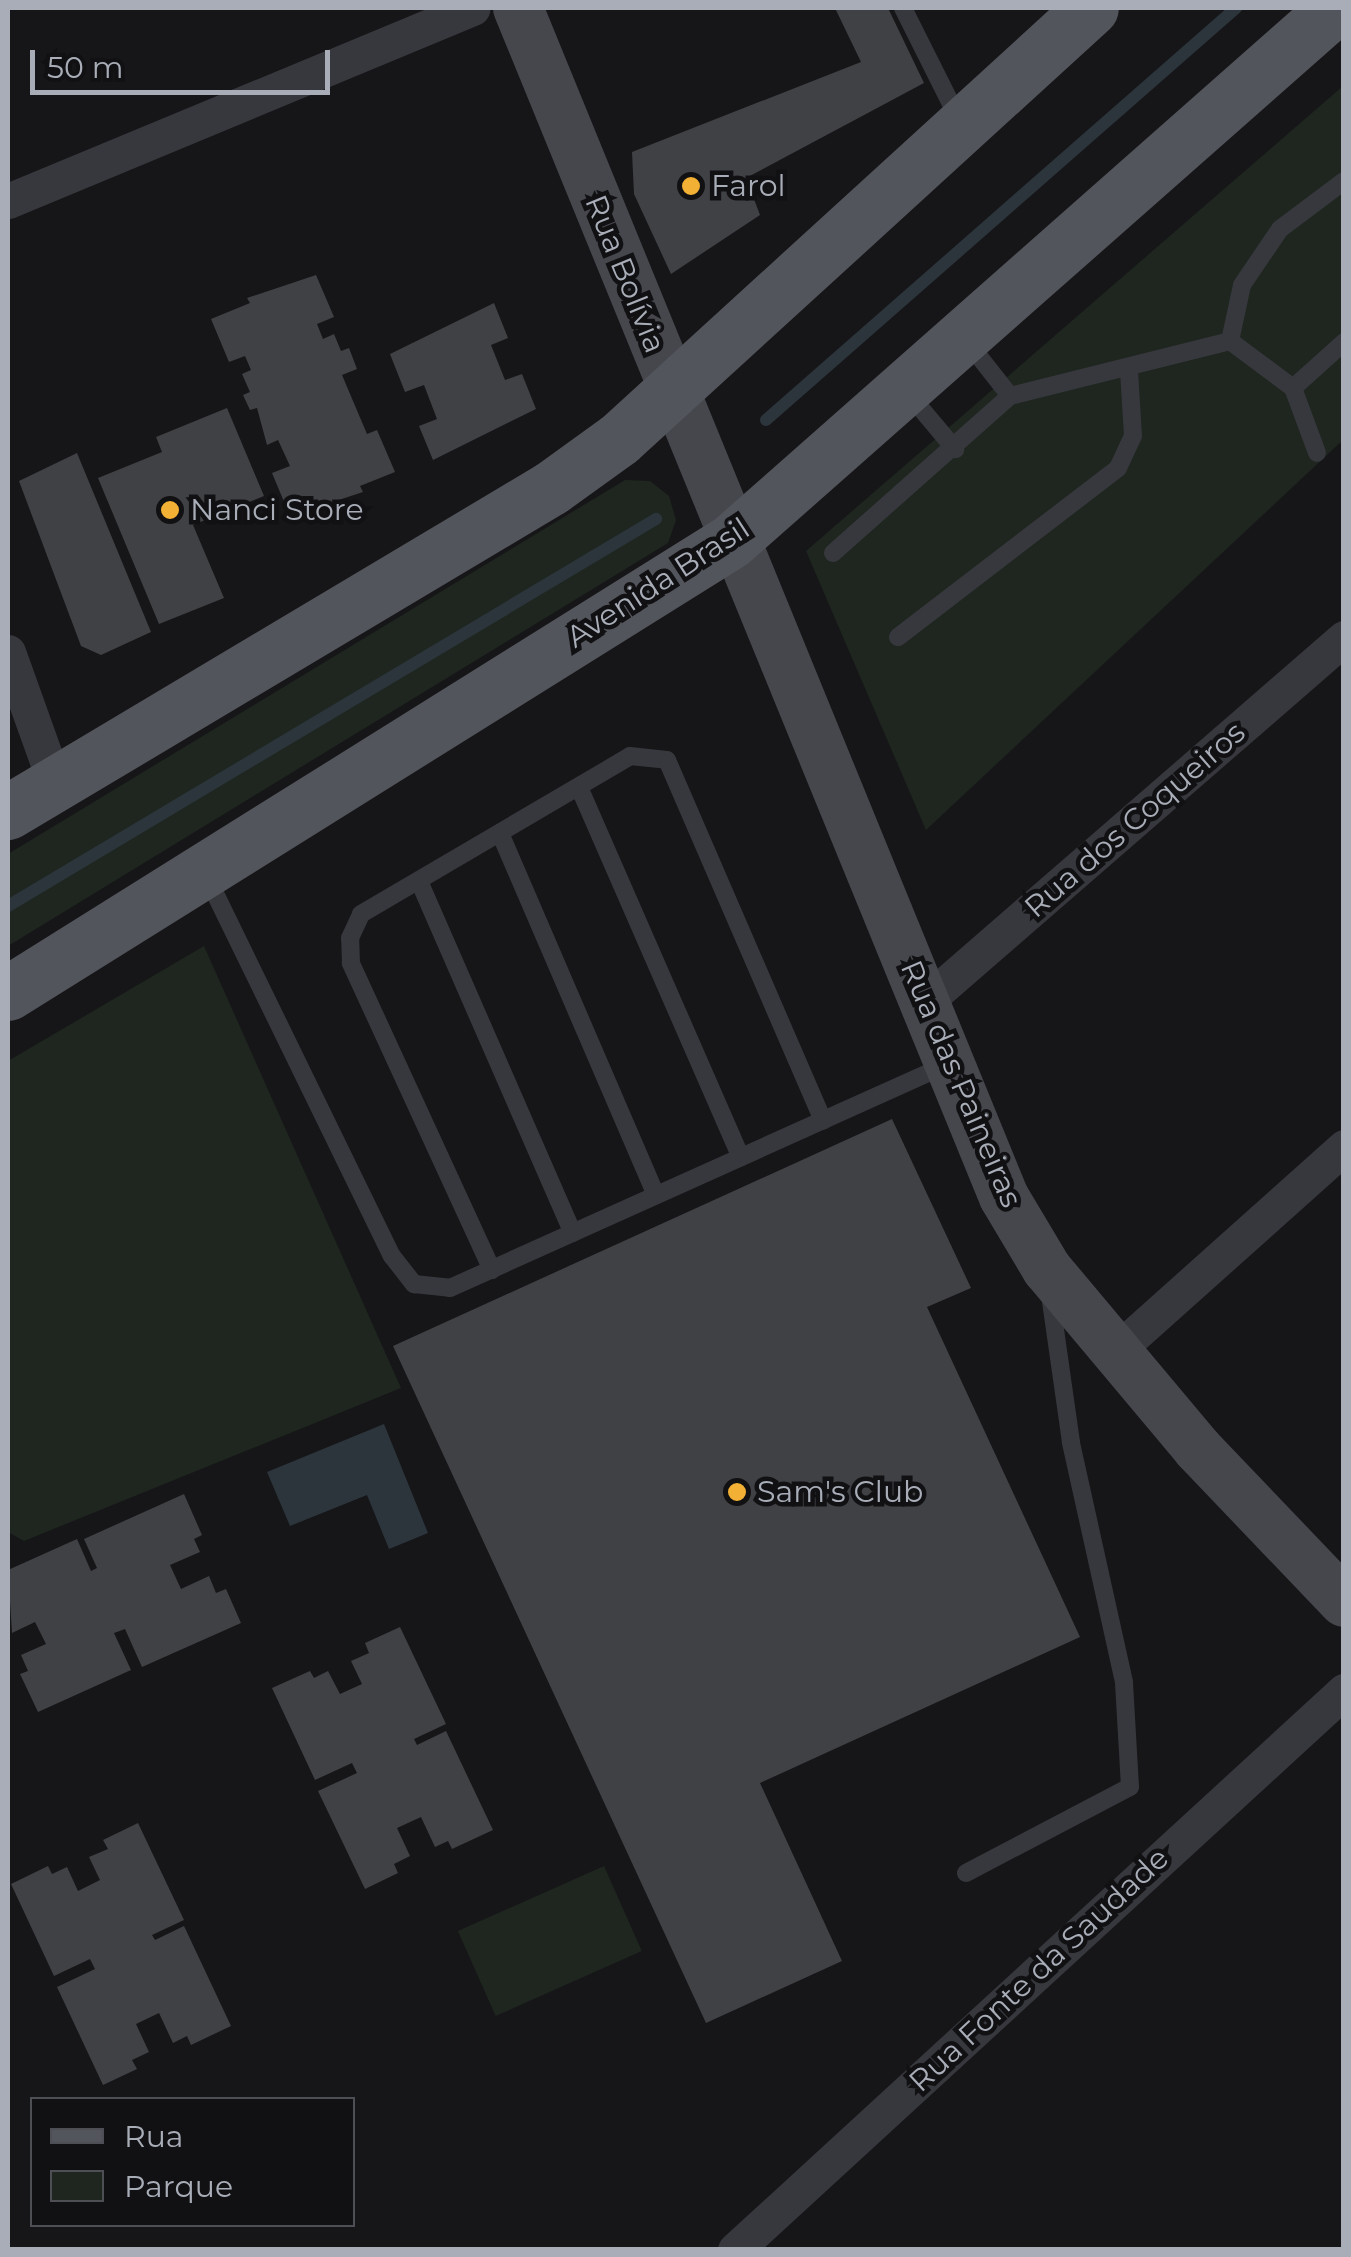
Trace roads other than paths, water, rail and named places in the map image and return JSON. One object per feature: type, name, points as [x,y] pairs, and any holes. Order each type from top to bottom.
[{"type":"main road","name":"Rua Bolívia","points":[[518,8],[731,541]]},
{"type":"main road","points":[[8,812],[551,488],[673,394],[1091,8]]},
{"type":"main road","name":"Avenida Brasil","points":[[8,993],[731,541],[1334,8]]},
{"type":"main road","name":"Rua das Paineiras","points":[[731,541],[926,1000],[1004,1198],[1047,1269],[1197,1448],[1344,1602]]},
{"type":"street","points":[[8,201],[473,8]]},
{"type":"street","name":"Rua dos Coqueiros","points":[[926,1000],[1344,638]]},
{"type":"street","points":[[8,652],[55,782]]},
{"type":"street","points":[[1116,1351],[1344,1146]]},
{"type":"street","name":"Rua Fonte da Saudade","points":[[735,2250],[1344,1690]]},
{"type":"lane","points":[[903,8],[961,125]]},
{"type":"lane","points":[[1230,340],[1242,285],[1280,229],[1344,180]]},
{"type":"lane","points":[[962,336],[1010,396]]},
{"type":"lane","points":[[833,553],[1010,396],[1129,371],[1230,340]]},
{"type":"lane","points":[[1230,340],[1292,388],[1317,453]]},
{"type":"lane","points":[[1292,388],[1344,342]]},
{"type":"lane","points":[[898,637],[1118,468],[1133,436],[1129,371]]},
{"type":"lane","points":[[904,388],[954,448]]},
{"type":"lane","points":[[492,1270],[351,963],[350,938],[362,914],[630,756],[667,760],[823,1120]]},
{"type":"lane","points":[[579,786],[741,1157]]},
{"type":"lane","points":[[500,833],[656,1196]]},
{"type":"lane","points":[[204,870],[392,1256],[414,1284],[450,1288],[950,1063]]},
{"type":"lane","points":[[418,881],[573,1232]]},
{"type":"lane","points":[[966,1873],[1130,1787],[1124,1682],[1071,1442],[1047,1269]]},
{"type":"waterway","points":[[766,420],[1236,8]]},
{"type":"waterway","points":[[8,906],[656,519]]},
{"type":"place","name":"Farol","points":[[691,186]]},
{"type":"place","name":"Nanci Store","points":[[170,510]]},
{"type":"place","name":"Sam's Club","points":[[737,1492]]}]
